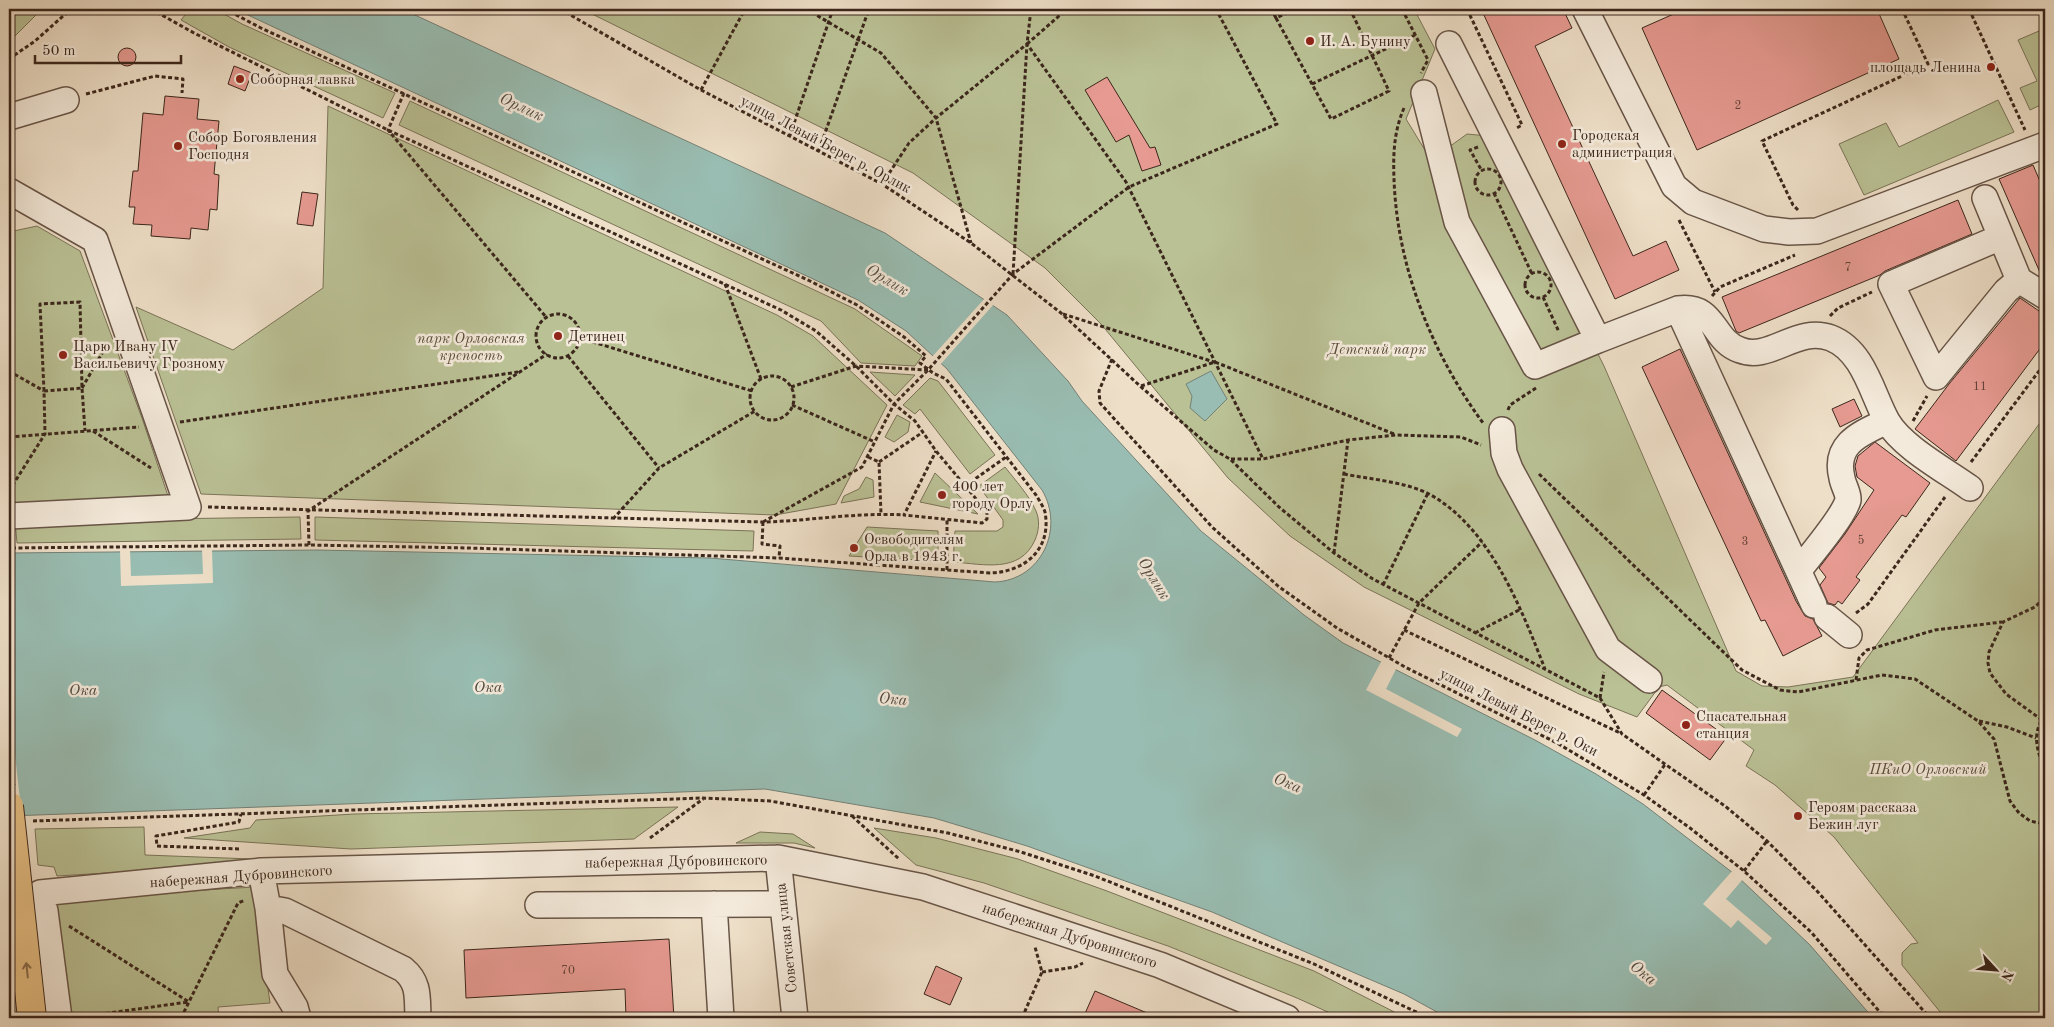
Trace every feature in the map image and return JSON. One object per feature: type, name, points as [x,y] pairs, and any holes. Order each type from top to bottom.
[{"type":"main road","points":[[9,806],[32,1018]]},
{"type":"street","points":[[1585,9],[1674,186],[1693,202],[1764,228],[1789,232],[1810,241],[2040,147]]},
{"type":"street","points":[[1449,44],[1598,340]]},
{"type":"street","points":[[1415,92],[1457,222],[1535,366],[1678,309],[1688,308],[1700,311],[1710,320],[1718,334],[1731,347],[1749,354],[1763,351],[1795,338],[1813,334],[1830,338],[1849,350],[1863,371],[1887,421],[1898,437],[1970,488]]},
{"type":"street","points":[[9,117],[66,100]]},
{"type":"street","points":[[9,191],[95,240],[184,497],[9,516]]},
{"type":"street","points":[[1985,198],[2019,280],[2045,296]]},
{"type":"street","points":[[2001,237],[1891,284],[1936,377],[2006,291],[2019,280]]},
{"type":"street","points":[[1678,309],[1799,570],[1821,611],[1849,635]]},
{"type":"street","points":[[1799,570],[1843,511],[1846,504],[1848,498],[1840,473],[1840,461],[1846,448],[1856,436],[1887,421]]},
{"type":"street","points":[[1503,441],[1510,469],[1608,649],[1649,680]]},
{"type":"street","name":"набережная Дубровинского","points":[[42,902],[778,858],[923,887],[1160,965],[1287,1018]]},
{"type":"street","name":"Советская улица","points":[[778,858],[795,1018]]},
{"type":"street","points":[[264,890],[275,974],[295,1007],[298,1018]]},
{"type":"street","points":[[264,890],[285,911],[402,969],[411,976],[416,984],[418,1018]]},
{"type":"street","points":[[42,902],[59,1018]]},
{"type":"street","points":[[714,904],[721,1018]]},
{"type":"street","points":[[538,905],[783,904]]},
{"type":"path","points":[[48,9],[65,14]]},
{"type":"path","points":[[9,58],[35,41],[71,9]]},
{"type":"path","points":[[92,431],[184,497],[308,511],[763,522],[809,521],[881,514],[982,523],[987,520],[987,512],[936,451],[915,421],[894,404],[856,366],[816,331],[780,310],[725,284],[388,130],[194,33],[151,9]]},
{"type":"path","points":[[10,548],[309,545],[779,558],[1005,573],[1023,564],[1040,548],[1045,529],[1044,511],[1036,494],[946,379],[920,363],[926,356],[904,337],[857,305],[801,277],[262,28],[225,9]]},
{"type":"path","name":"улица Левый Берег р. Орлик","points":[[560,9],[701,90],[820,150],[882,184],[972,243],[1061,313],[1140,386],[1214,450],[1230,459],[1279,508],[1334,553],[1383,585],[1600,698],[1622,734]]},
{"type":"path","points":[[701,90],[745,9]]},
{"type":"path","points":[[806,9],[881,53],[936,118],[972,243]]},
{"type":"path","points":[[790,135],[833,9]]},
{"type":"path","points":[[820,150],[869,9]]},
{"type":"path","points":[[1013,274],[1027,44],[1031,9]]},
{"type":"path","points":[[1056,9],[1062,14]]},
{"type":"path","points":[[882,184],[909,143],[936,118],[1067,9]]},
{"type":"path","points":[[1271,9],[1331,119],[1389,91],[1350,9]]},
{"type":"path","points":[[1276,18],[1296,9]]},
{"type":"path","points":[[1402,9],[1428,60],[1415,92],[1400,117],[1393,148],[1395,202],[1407,271],[1431,334],[1462,394],[1503,441]]},
{"type":"path","points":[[1740,278],[1810,241],[1762,141],[1928,64],[1902,9]]},
{"type":"path","points":[[1969,9],[2040,147]]},
{"type":"path","points":[[763,522],[862,467],[894,404],[929,369],[1013,274],[1129,187],[1277,124],[1218,11]]},
{"type":"path","points":[[9,26],[14,55]]},
{"type":"path","points":[[1312,84],[1416,35]]},
{"type":"path","points":[[1027,44],[1129,187],[1263,459]]},
{"type":"path","points":[[66,100],[154,76],[183,79],[182,92]]},
{"type":"path","points":[[388,130],[404,93]]},
{"type":"path","points":[[388,130],[546,317]]},
{"type":"path","points":[[1494,170],[1500,176],[1500,188],[1494,193],[1490,195],[1482,193],[1476,186],[1476,178],[1482,171],[1494,170]]},
{"type":"path","points":[[1494,193],[1532,274]]},
{"type":"path","points":[[1543,273],[1549,278],[1550,290],[1543,297],[1532,296],[1526,289],[1526,280],[1532,274],[1543,273]]},
{"type":"path","points":[[725,284],[761,380]]},
{"type":"path","points":[[1838,308],[1891,284]]},
{"type":"path","points":[[1543,297],[1569,352]]},
{"type":"path","points":[[9,490],[45,434],[40,304],[80,302],[85,431]]},
{"type":"path","points":[[1061,313],[1214,362],[1396,435]]},
{"type":"path","points":[[560,314],[573,319],[580,331],[580,338],[574,351],[568,356],[561,358],[546,354],[537,342],[538,328],[546,317],[560,314]]},
{"type":"path","points":[[82,388],[122,318]]},
{"type":"path","points":[[580,338],[752,391]]},
{"type":"path","points":[[308,511],[546,354]]},
{"type":"path","points":[[568,356],[659,468]]},
{"type":"path","name":"улица Левый Берег р. Оки","points":[[1112,359],[1099,390],[1100,403],[1212,528],[1278,586],[1337,628],[1389,658],[1557,743],[1644,795],[1690,828],[1744,871],[1812,932],[1885,1018]]},
{"type":"path","points":[[1140,386],[1214,362]]},
{"type":"path","points":[[791,387],[856,366],[929,369]]},
{"type":"path","points":[[9,371],[44,391],[82,388]]},
{"type":"path","points":[[9,437],[159,425],[518,372]]},
{"type":"path","points":[[774,376],[787,382],[791,387],[794,394],[792,405],[787,414],[774,419],[767,419],[755,411],[752,405],[752,391],[761,380],[774,376]]},
{"type":"path","points":[[1510,406],[1540,386]]},
{"type":"path","points":[[792,405],[875,442]]},
{"type":"path","points":[[613,519],[659,468],[755,411]]},
{"type":"path","points":[[879,462],[923,432]]},
{"type":"path","points":[[1230,459],[1263,459],[1348,440],[1396,435],[1461,437],[1503,441]]},
{"type":"path","points":[[1334,553],[1348,440]]},
{"type":"path","points":[[904,515],[936,451]]},
{"type":"path","points":[[868,457],[879,462]]},
{"type":"path","points":[[965,486],[1006,457]]},
{"type":"path","points":[[879,462],[881,514]]},
{"type":"path","points":[[1538,472],[1742,670],[1780,690],[1798,692],[1882,675],[1915,679],[1978,721],[1994,739],[2010,801],[2019,813],[2030,821],[2045,824]]},
{"type":"path","points":[[1344,474],[1400,485],[1428,493],[1450,508],[1482,542],[1521,609],[1545,670]]},
{"type":"path","points":[[1383,585],[1428,493]]},
{"type":"path","points":[[308,511],[309,545]]},
{"type":"path","points":[[947,520],[947,570]]},
{"type":"path","points":[[763,522],[762,544],[780,546],[779,558]]},
{"type":"path","points":[[1389,658],[1419,603],[1482,542]]},
{"type":"path","points":[[1856,680],[1859,658],[1867,650],[1935,630],[2003,622],[2036,607],[2045,597]]},
{"type":"path","points":[[1475,633],[1521,609]]},
{"type":"path","points":[[2003,622],[1988,652],[1990,673],[1998,686],[2006,694],[2042,720]]},
{"type":"path","points":[[1404,630],[1622,734],[1725,806],[1767,841],[1817,891],[1930,1018]]},
{"type":"path","points":[[2045,716],[2036,738],[2038,755],[2045,769]]},
{"type":"path","points":[[1978,721],[2008,727],[2036,738]]},
{"type":"path","points":[[1644,795],[1666,764]]},
{"type":"path","points":[[643,844],[703,798]]},
{"type":"path","points":[[241,814],[239,822],[156,836],[156,846],[245,850]]},
{"type":"path","points":[[851,816],[906,865]]},
{"type":"path","points":[[1744,871],[1767,841]]},
{"type":"path","points":[[181,1018],[238,903],[264,890]]},
{"type":"path","points":[[42,902],[189,1002]]},
{"type":"path","points":[[1022,1018],[1042,972],[1028,921]]},
{"type":"path","points":[[73,1018],[189,1002]]},
{"type":"green space","points":[[9,9],[42,9],[14,37],[9,38]]},
{"type":"green space","points":[[190,9],[215,9],[242,24],[395,93],[383,118],[229,47],[181,20]]},
{"type":"green space","name":"Детский парк","points":[[582,9],[1414,9],[1435,49],[1406,119],[1431,160],[1467,134],[1488,136],[1604,366],[1736,671],[1762,686],[1788,687],[1853,677],[2045,416],[2045,1018],[1945,1018],[1902,965],[1902,953],[1911,944],[1918,943],[1834,837],[1775,785],[1746,766],[1754,750],[1667,685],[1659,687],[1637,717],[1579,694],[1364,587],[1290,536],[1228,478],[1101,324],[1045,268],[913,173]]},
{"type":"green space","points":[[2039,31],[2045,44],[2045,103],[2030,110],[2020,88],[2037,81],[2018,40]]},
{"type":"green space","points":[[1998,100],[2014,132],[1864,195],[1839,144],[1886,123],[1899,147]]},
{"type":"green space","points":[[410,101],[855,309],[922,356],[915,366],[861,363],[821,321],[399,125]]},
{"type":"green space","name":"парк Орловская крепость","points":[[328,106],[777,315],[813,336],[887,405],[836,504],[775,515],[201,494],[136,307],[233,350],[323,288]]},
{"type":"green space","points":[[37,226],[80,251],[142,418],[168,496],[11,507],[9,498],[9,232]]},
{"type":"green space","points":[[870,372],[915,375],[895,396]]},
{"type":"green space","points":[[930,378],[938,381],[995,455],[970,474],[920,409],[915,414],[903,405]]},
{"type":"green space","points":[[897,415],[910,422],[908,432],[894,442],[885,437]]},
{"type":"green space","points":[[1005,467],[1026,493],[1036,511],[1038,526],[1035,540],[1028,551],[1020,558],[1010,562],[988,565],[953,562],[955,531],[997,531],[1003,527],[1003,520],[979,486]]},
{"type":"green space","points":[[935,473],[978,514],[920,502]]},
{"type":"green space","points":[[866,477],[873,480],[874,497],[841,503],[844,496],[859,489]]},
{"type":"green space","points":[[300,517],[301,539],[17,543],[15,521]]},
{"type":"green space","points":[[315,517],[754,531],[753,551],[315,540]]},
{"type":"green space","points":[[867,527],[938,531],[938,561],[849,556]]},
{"type":"green space","points":[[678,807],[634,839],[351,849],[184,838],[250,828],[256,820],[354,814]]},
{"type":"green space","points":[[144,827],[145,855],[306,861],[57,876],[54,867],[38,865],[35,829]]},
{"type":"green space","points":[[874,828],[936,838],[1018,859],[1107,891],[1314,971],[1406,1018],[1341,1018],[1297,998],[1168,946],[984,883],[916,865]]},
{"type":"green space","points":[[760,832],[793,834],[815,848],[794,843],[736,843]]},
{"type":"green space","points":[[254,887],[270,1003],[218,1007],[219,1018],[68,1018],[53,899]]},
{"type":"water","points":[[235,9],[402,9],[885,233],[1007,315],[1068,381],[1082,401],[1201,531],[1304,615],[1343,643],[1535,740],[1596,774],[1643,804],[1737,876],[1810,945],[1873,1018],[1448,1018],[1404,994],[1212,912],[1027,846],[934,818],[765,789],[9,816],[9,553],[317,550],[710,558],[995,582],[1011,579],[1025,572],[1036,562],[1044,550],[1049,536],[1051,521],[1048,505],[1042,490],[947,369],[906,331],[858,300]]},
{"type":"water","points":[[1211,371],[1227,399],[1205,421],[1190,408],[1192,396],[1186,384]]},
{"type":"pier","points":[[986,297],[994,304],[939,366],[931,358]]},
{"type":"pier","points":[[202,549],[212,549],[213,583],[121,586],[120,550],[130,550],[131,576],[203,574]]},
{"type":"pier","points":[[1382,660],[1397,667],[1386,689],[1462,729],[1457,737],[1366,690]]},
{"type":"pier","points":[[9,701],[22,818],[9,818]]},
{"type":"pier","points":[[1733,870],[1743,879],[1726,899],[1772,938],[1766,945],[1738,920],[1731,928],[1703,904]]},
{"type":"building","name":"Городская администрация","points":[[1492,9],[1563,9],[1572,28],[1535,46],[1633,256],[1666,241],[1679,270],[1615,299],[1483,13]]},
{"type":"building","points":[[1685,9],[1877,9],[1899,59],[1697,150],[1642,28]]},
{"type":"building","points":[[127,48],[135,53],[136,57],[131,65],[127,66],[119,61],[118,57],[123,49]]},
{"type":"building","name":"Соборная лавка","points":[[234,66],[252,73],[245,91],[228,84]]},
{"type":"building","points":[[1107,77],[1150,148],[1155,147],[1161,165],[1142,171],[1129,135],[1116,142],[1085,90]]},
{"type":"building","name":"Собор Богоявления Господня","points":[[165,96],[199,99],[197,119],[219,121],[214,174],[219,175],[217,210],[210,209],[208,230],[191,228],[190,239],[151,236],[152,225],[133,224],[135,207],[129,207],[133,171],[138,171],[143,113],[163,115]]},
{"type":"building","points":[[2033,165],[2045,193],[2045,279],[2042,277],[1999,179]]},
{"type":"building","points":[[302,192],[318,194],[313,226],[297,224]]},
{"type":"building","points":[[1958,200],[1972,234],[1885,271],[1880,275],[1739,333],[1736,331],[1722,297]]},
{"type":"building","points":[[2020,298],[2045,315],[2045,342],[1956,461],[1915,429],[1949,384]]},
{"type":"building","points":[[1680,349],[1796,601],[1805,616],[1813,619],[1822,636],[1783,656],[1765,620],[1761,621],[1642,367]]},
{"type":"building","points":[[1854,399],[1862,416],[1840,427],[1832,409]]},
{"type":"building","points":[[1875,442],[1930,483],[1906,517],[1902,515],[1856,577],[1860,580],[1842,604],[1838,601],[1835,605],[1828,603],[1820,585],[1826,577],[1819,568],[1845,534],[1874,490],[1857,477],[1855,466],[1858,456]]},
{"type":"building","name":"Спасательная станция","points":[[1662,690],[1727,737],[1710,760],[1646,713]]},
{"type":"building","points":[[669,939],[674,1018],[626,1018],[625,989],[466,998],[464,950]]},
{"type":"building","points":[[936,966],[962,978],[950,1005],[924,994]]},
{"type":"building","points":[[1095,991],[1159,1018],[1083,1018]]},
{"type":"tram line","points":[[9,913],[20,1018]]},
{"type":"place","name":"И. А. Бунину","points":[[1310,41]]},
{"type":"place","name":"площадь Ленина","points":[[1991,67]]},
{"type":"place","name":"Соборная лавка","points":[[240,79]]},
{"type":"place","name":"Городская администрация","points":[[1562,144]]},
{"type":"place","name":"Собор Богоявления Господня","points":[[178,146]]},
{"type":"place","name":"Детинец","points":[[558,336]]},
{"type":"place","name":"Царю Ивану IV Васильевичу Грозному","points":[[63,355]]},
{"type":"place","name":"400 лет городу Орлу","points":[[942,495]]},
{"type":"place","name":"Освободителям Орла в 1943 г.","points":[[854,548]]},
{"type":"place","name":"Спасательная станция","points":[[1686,725]]},
{"type":"place","name":"Героям рассказа Бежин луг","points":[[1798,816]]},
{"type":"water label","name":"Орлик","points":[[522,106]]},
{"type":"water label","name":"Орлик","points":[[888,279]]},
{"type":"water label","name":"Орлик","points":[[1155,578]]},
{"type":"water label","name":"Ока","points":[[488,686]]},
{"type":"water label","name":"Ока","points":[[83,689]]},
{"type":"water label","name":"Ока","points":[[893,698]]},
{"type":"water label","name":"Ока","points":[[1288,782]]},
{"type":"water label","name":"Ока","points":[[1644,972]]},
{"type":"park label","name":"ПКиО Орловский","points":[[1928,769]]}]
